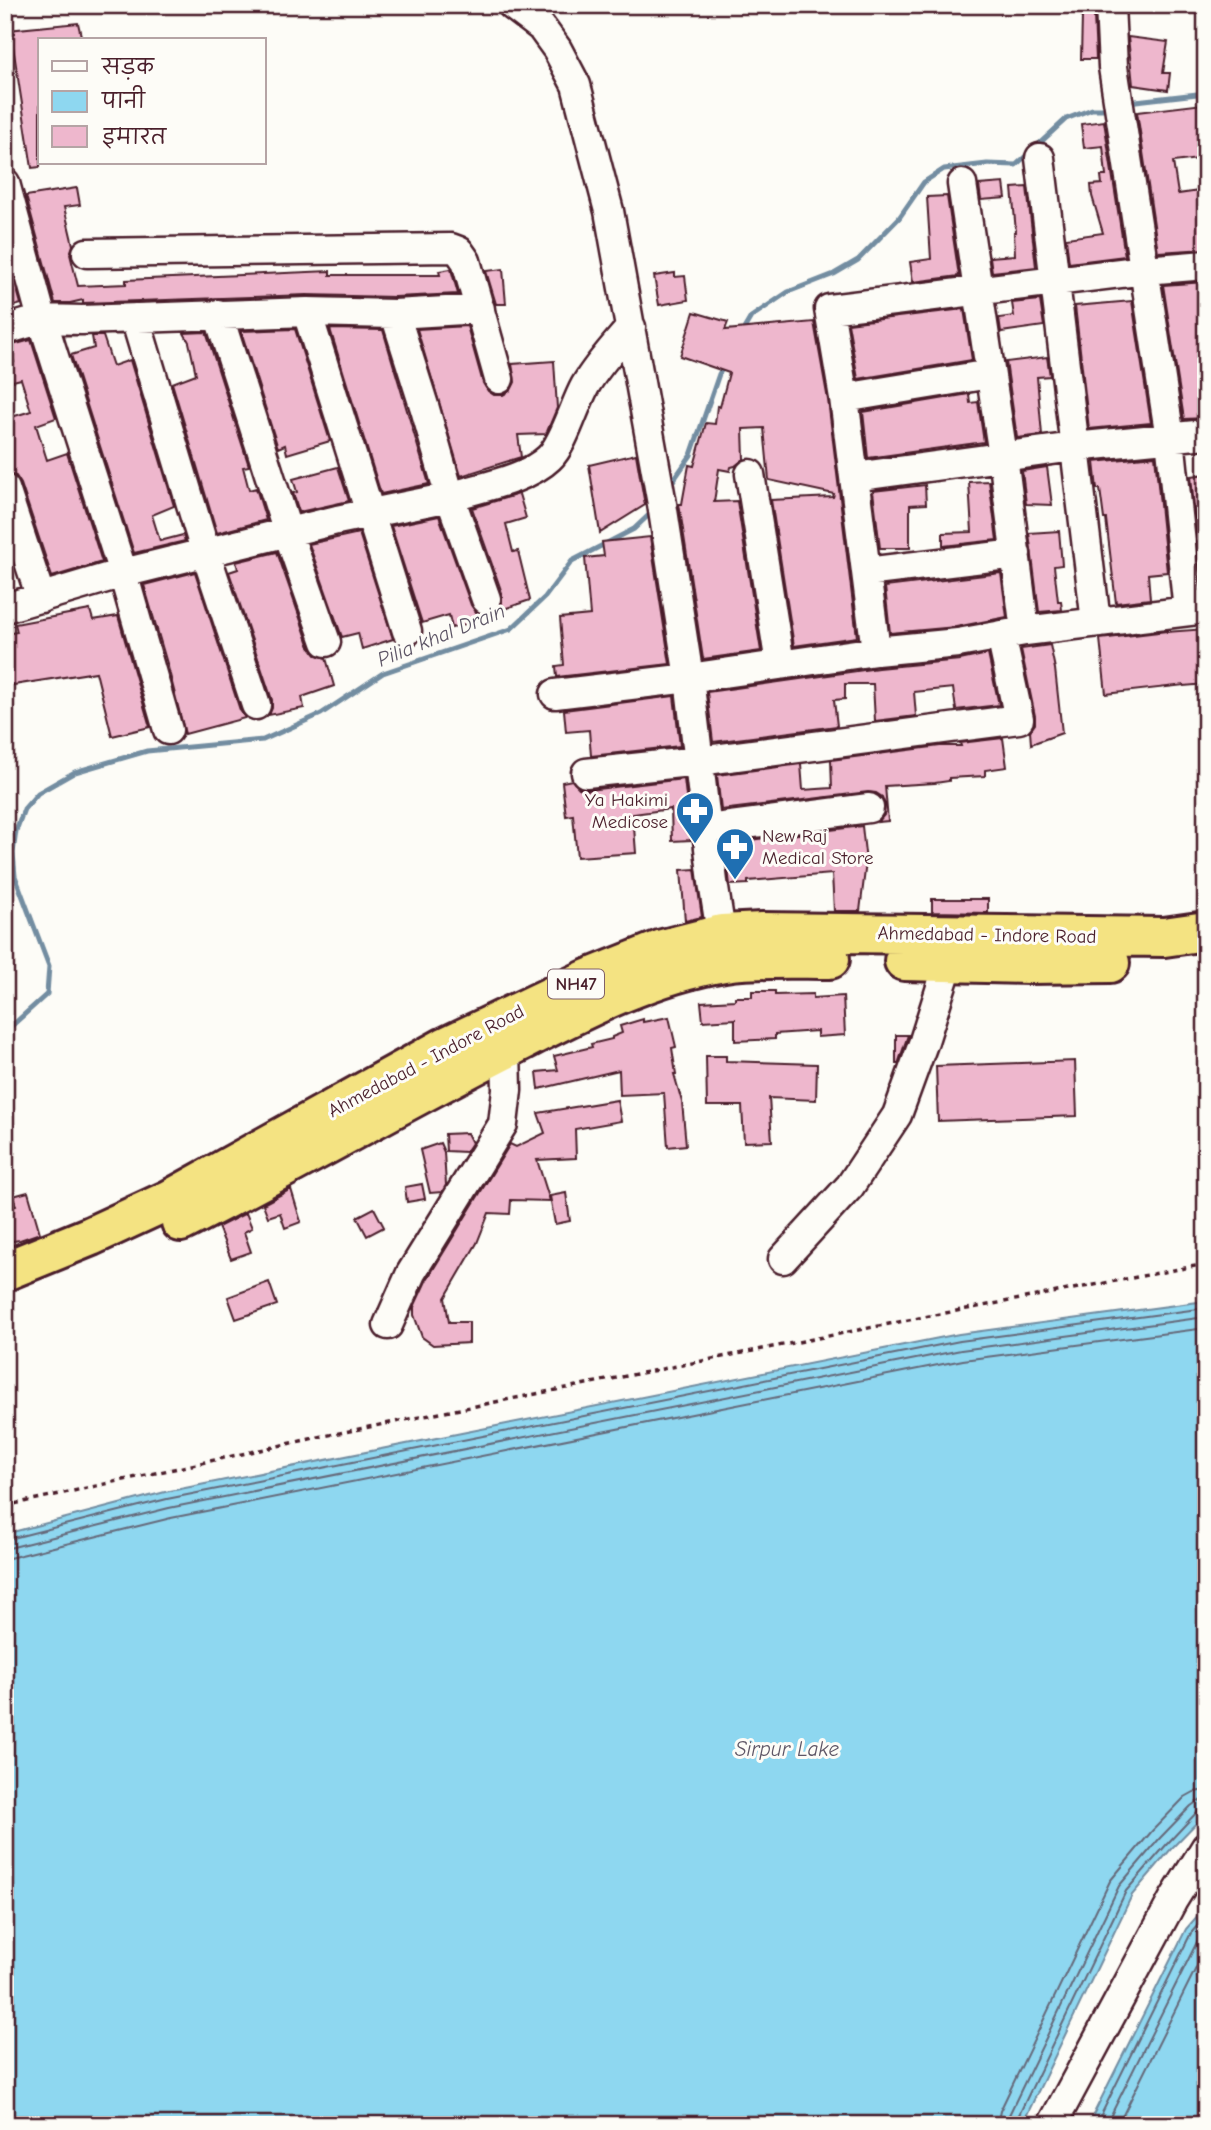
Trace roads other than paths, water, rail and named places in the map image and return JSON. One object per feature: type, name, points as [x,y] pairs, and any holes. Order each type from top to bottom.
[{"type":"highway","name":"Ahmedabad - Indore Road","points":[[5,1297],[145,1240],[272,1176],[506,1049],[597,1003],[669,975],[762,932],[1164,937],[1206,931]]},
{"type":"highway","name":"Ahmedabad - Indore Road","points":[[5,1271],[169,1200],[445,1047],[588,979],[663,949],[724,948],[793,958],[1029,964],[1130,962],[1206,956]]},
{"type":"street","points":[[512,5],[541,27],[557,48],[576,85],[609,211],[653,446],[689,678],[713,881],[724,948]]},
{"type":"street","points":[[555,694],[1197,610],[1113,67],[1110,5]]},
{"type":"street","points":[[1040,158],[1096,622]]},
{"type":"street","points":[[5,183],[42,319],[123,573],[168,730]]},
{"type":"street","points":[[586,773],[1019,719],[1013,633],[1016,554],[962,184]]},
{"type":"street","points":[[87,253],[451,248],[459,251],[466,261],[499,379]]},
{"type":"street","points":[[876,651],[844,398],[829,309],[1145,270],[1206,265]]},
{"type":"street","points":[[5,330],[42,319],[307,312],[395,314],[480,309]]},
{"type":"street","points":[[307,312],[407,631]]},
{"type":"street","points":[[218,314],[326,642]]},
{"type":"street","points":[[395,314],[450,496],[486,600]]},
{"type":"street","points":[[135,318],[206,554],[256,705]]},
{"type":"street","points":[[5,608],[123,573],[450,496],[528,472],[550,457],[561,441],[586,384],[631,327]]},
{"type":"street","points":[[844,398],[990,374]]},
{"type":"street","points":[[854,477],[1074,447],[1206,434]]},
{"type":"street","points":[[750,474],[780,664]]},
{"type":"street","points":[[5,489],[41,598]]},
{"type":"street","points":[[866,572],[1016,554]]},
{"type":"street","points":[[708,830],[869,808]]},
{"type":"street","points":[[783,1259],[850,1186],[897,1115],[924,1041],[948,962]]},
{"type":"street","points":[[388,1325],[411,1273],[503,1124],[507,1090],[506,1049]]},
{"type":"street","points":[[1052,2125],[1173,1900],[1206,1847]]},
{"type":"water","name":"Sirpur Lake","points":[[1206,1301],[1206,1813],[1132,1895],[1022,2125],[5,2125],[5,1534],[165,1492],[959,1334]]},
{"type":"water","points":[[1206,1906],[1206,2125],[1088,2125],[1186,1929]]},
{"type":"waterway","name":"Pilia khal Drain","points":[[1127,105],[1136,101],[1206,93]]},
{"type":"waterway","name":"Pilia khal Drain","points":[[741,334],[751,317],[788,292],[834,274],[858,260],[899,218],[924,182],[944,169],[987,164],[1016,165],[1066,119],[1092,109],[1111,109]]},
{"type":"waterway","name":"Pilia khal Drain","points":[[668,488],[691,455],[719,374],[725,364]]},
{"type":"waterway","name":"Pilia khal Drain","points":[[5,1032],[47,994],[49,966],[15,876],[13,853],[16,831],[24,809],[38,793],[75,772],[147,751],[263,740],[321,714],[383,673],[511,629],[545,597],[572,561],[634,529],[653,511]]},
{"type":"place","name":"Ya Hakimi Medicose","points":[[695,845]]},
{"type":"place","name":"New Raj Medical Store","points":[[735,881]]}]
